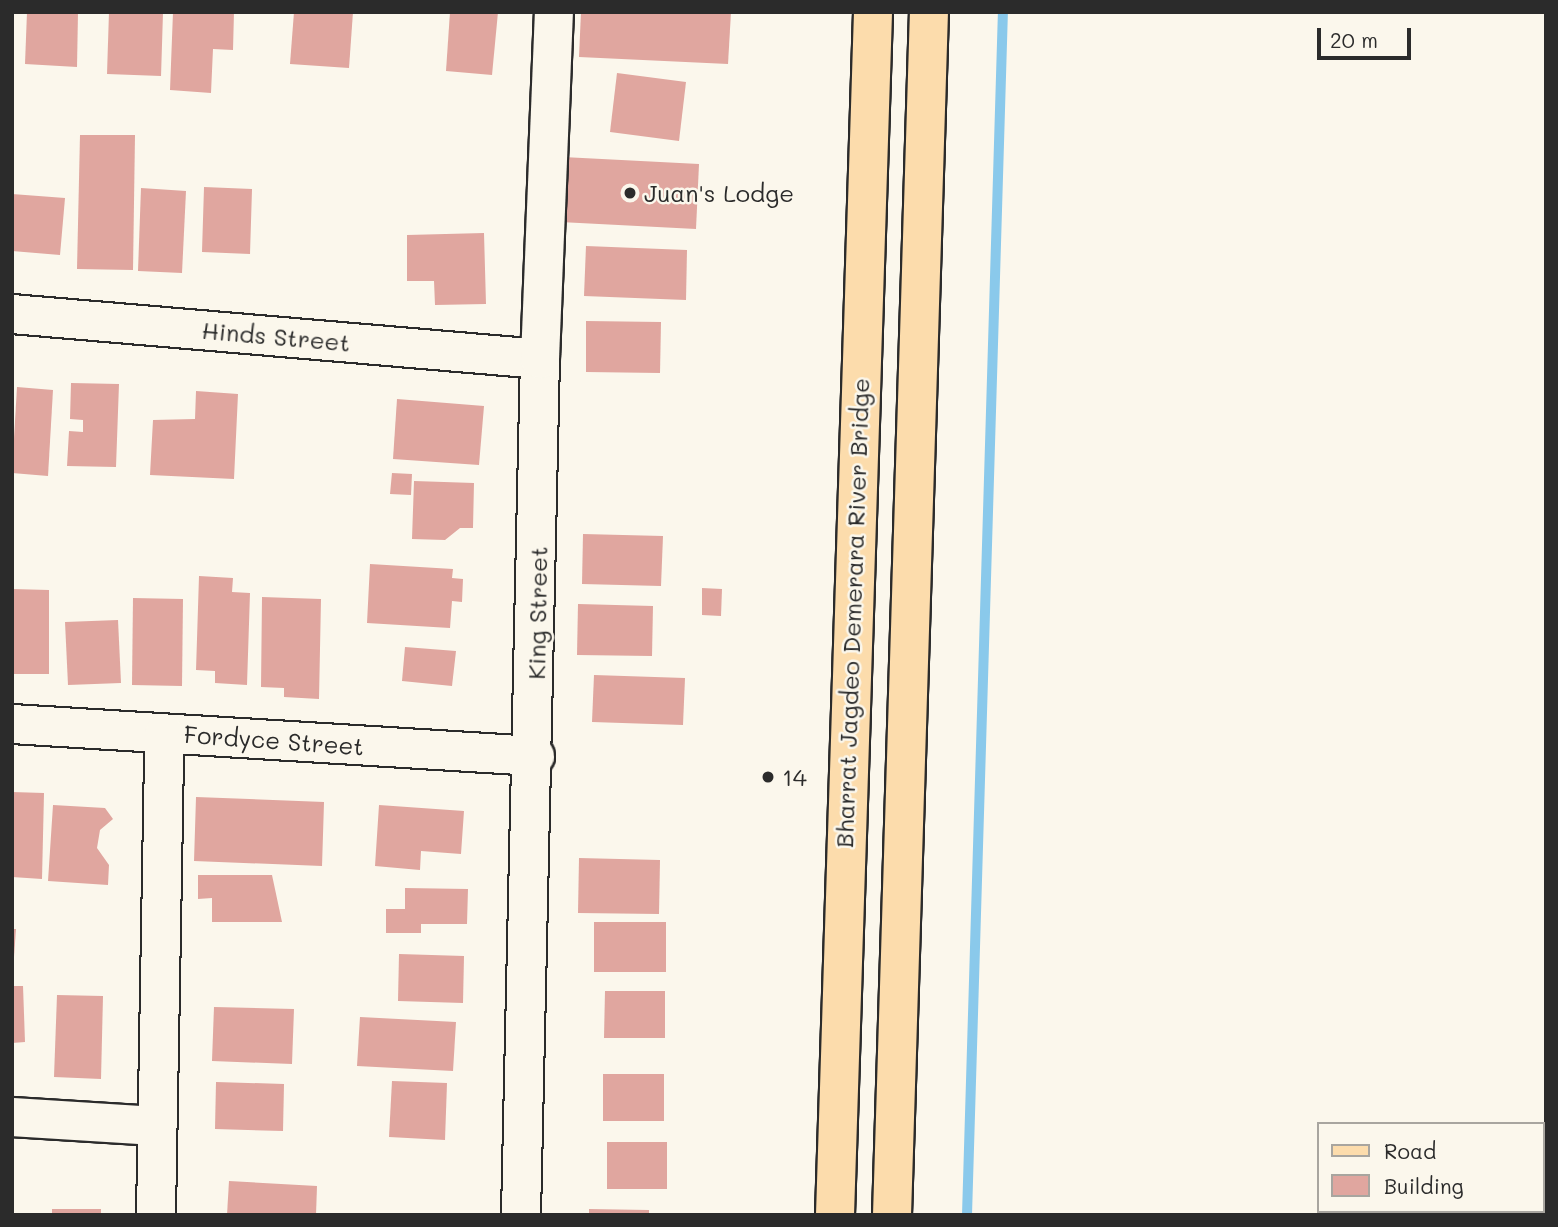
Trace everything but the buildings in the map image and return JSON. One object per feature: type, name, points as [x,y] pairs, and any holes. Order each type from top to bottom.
[{"type":"main road","name":"Bharrat Jagdeo Demerara River Bridge","points":[[835,1215],[848,679],[873,12]]},
{"type":"main road","points":[[892,1215],[929,12]]},
{"type":"street","name":"King Street","points":[[521,1215],[535,756],[540,359],[554,12]]},
{"type":"street","name":"Hinds Street","points":[[12,314],[540,359]]},
{"type":"street","name":"Fordyce Street","points":[[12,724],[535,756]]},
{"type":"street","points":[[156,1215],[164,734]]},
{"type":"street","points":[[12,1117],[157,1126]]},
{"type":"waterway","points":[[967,1215],[1003,12]]},
{"type":"place","name":"Juan's Lodge","points":[[630,193]]},
{"type":"place","name":"14","points":[[768,777]]}]
